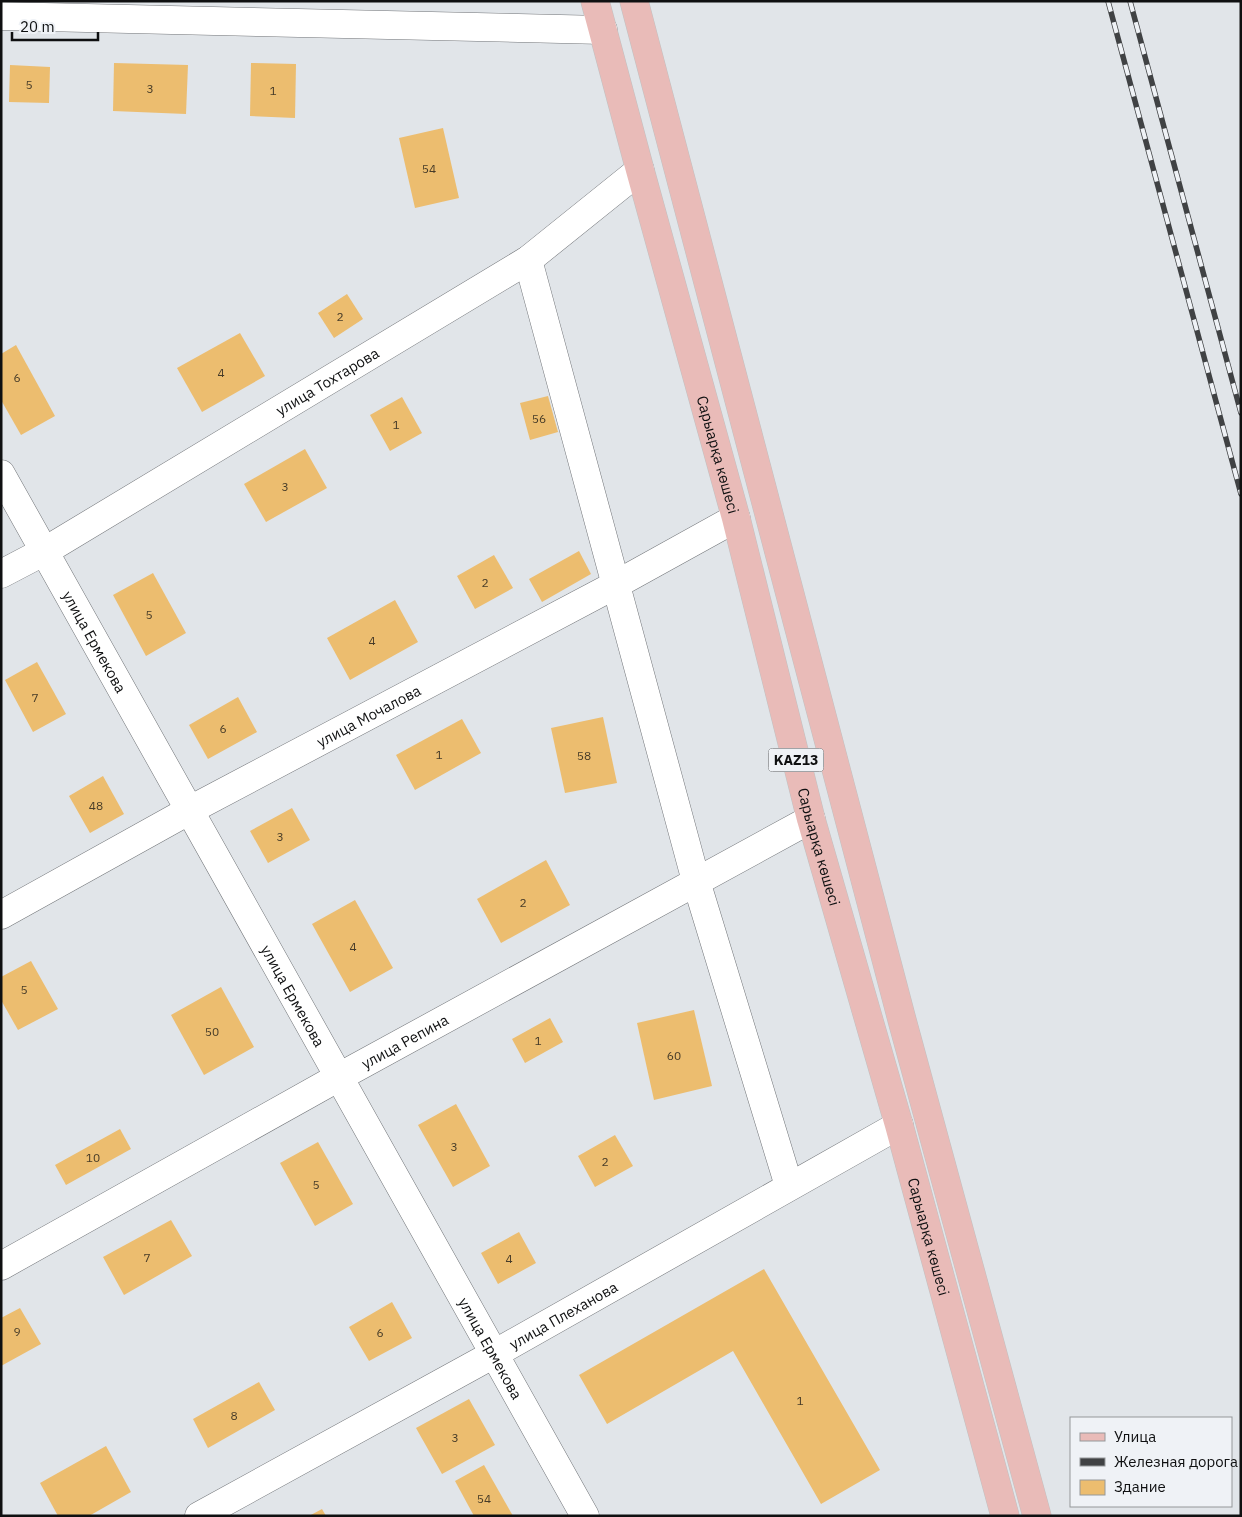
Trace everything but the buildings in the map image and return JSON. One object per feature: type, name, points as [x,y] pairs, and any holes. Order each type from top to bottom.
[{"type":"main road","name":"Сарыарқа көшесі","points":[[595,1],[736,518],[811,819],[899,1125],[1005,1516]]},
{"type":"main road","name":"Сарыарқа көшесі","points":[[634,1],[902,1020],[1037,1516]]},
{"type":"street","points":[[1,16],[603,30]]},
{"type":"street","name":"улица Тохтарова","points":[[1,574],[44,551],[528,260],[640,170]]},
{"type":"street","points":[[528,260],[696,881],[789,1186]]},
{"type":"street","name":"улица Ермекова","points":[[1,474],[585,1516]]},
{"type":"street","name":"улица Мочалова","points":[[1,915],[190,810],[616,585],[736,518]]},
{"type":"street","name":"улица Репина","points":[[1,1266],[339,1077],[811,819]]},
{"type":"street","name":"улица Плеханова","points":[[200,1516],[494,1354],[899,1125]]},
{"type":"railway","points":[[1108,1],[1241,494]]},
{"type":"railway","points":[[1130,1],[1241,413]]}]
